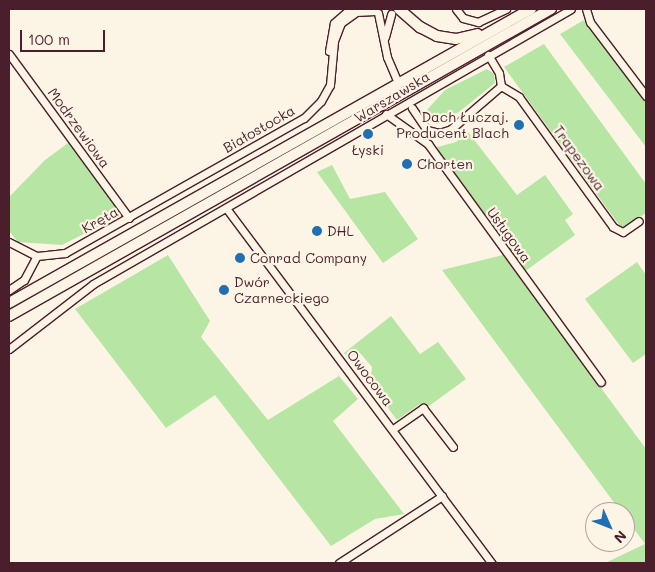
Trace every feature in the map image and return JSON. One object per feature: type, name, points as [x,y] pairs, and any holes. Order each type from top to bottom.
[{"type":"highway","points":[[9,303],[531,9]]},
{"type":"highway","points":[[9,318],[31,303],[551,9]]},
{"type":"highway","points":[[396,10],[420,27],[448,38],[468,37],[499,26]]},
{"type":"street","name":"Białostocka","points":[[333,66],[330,30],[339,16],[350,9]]},
{"type":"street","points":[[456,9],[463,18],[478,22],[506,9]]},
{"type":"street","name":"Warszawska","points":[[9,349],[93,284],[488,55],[571,9]]},
{"type":"street","points":[[586,9],[590,22],[646,96]]},
{"type":"street","name":"Białostocka","points":[[199,179],[304,118],[326,94],[333,66],[334,41],[341,23],[356,12],[396,10]]},
{"type":"street","points":[[384,45],[396,10]]},
{"type":"street","points":[[376,11],[384,45],[396,78]]},
{"type":"street","name":"Modrzewiowa","points":[[9,54],[129,218]]},
{"type":"street","points":[[412,108],[427,130],[446,132],[501,86],[500,73],[488,55]]},
{"type":"street","name":"Trapezowa","points":[[501,86],[519,97],[613,227],[623,232],[639,221]]},
{"type":"street","name":"Usługowa","points":[[386,114],[428,144],[601,382]]},
{"type":"street","name":"Kręta","points":[[37,256],[65,253],[199,179]]},
{"type":"street","name":"Owocowa","points":[[226,208],[492,563]]},
{"type":"street","points":[[9,242],[37,256],[24,280],[9,290]]},
{"type":"street","points":[[393,429],[423,408],[453,447]]},
{"type":"street","points":[[339,563],[442,496]]},
{"type":"green space","points":[[584,20],[646,103],[646,147],[560,34]]},
{"type":"green space","points":[[544,44],[646,184],[646,213],[622,229],[504,67]]},
{"type":"green space","points":[[487,69],[494,74],[495,83],[459,112],[442,120],[431,117],[426,111],[445,90]]},
{"type":"green space","points":[[468,132],[517,195],[545,175],[573,214],[565,220],[575,235],[524,272],[434,148],[456,142]]},
{"type":"green space","points":[[72,140],[123,214],[62,245],[18,242],[9,231],[9,197],[45,160]]},
{"type":"green space","points":[[332,165],[350,199],[385,192],[418,239],[383,263],[317,172]]},
{"type":"green space","points":[[168,255],[210,321],[201,337],[268,420],[339,376],[358,399],[333,421],[404,514],[375,519],[331,546],[215,395],[166,428],[75,309]]},
{"type":"green space","points":[[503,255],[646,449],[646,563],[605,563],[628,552],[635,552],[635,549],[645,544],[635,530],[635,502],[614,502],[442,270]]},
{"type":"green space","points":[[637,262],[646,275],[646,354],[633,363],[585,299]]},
{"type":"green space","points":[[391,316],[420,354],[438,342],[466,379],[429,406],[420,404],[397,420],[370,384],[372,367],[360,353],[347,357],[344,353]]},
{"type":"place","name":"Dach Łuczaj. Producent Blach","points":[[519,125]]},
{"type":"place","name":"Łyski","points":[[368,134]]},
{"type":"place","name":"Chorten","points":[[407,164]]},
{"type":"place","name":"DHL","points":[[317,231]]},
{"type":"place","name":"Conrad Company","points":[[240,258]]},
{"type":"place","name":"Dwór Czarneckiego","points":[[224,290]]}]
